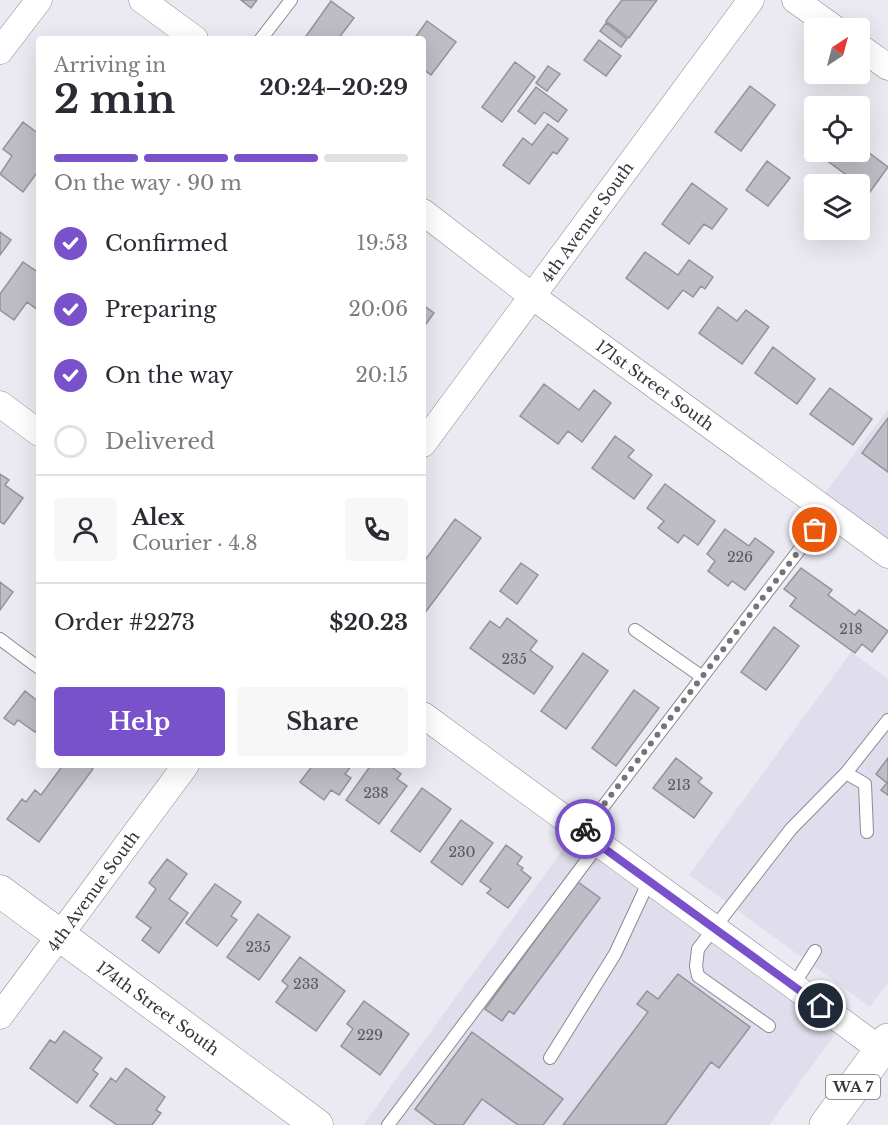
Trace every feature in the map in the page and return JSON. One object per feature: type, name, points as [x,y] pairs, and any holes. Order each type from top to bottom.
[{"type":"main road","name":"WA 7","points":[[825,1125],[886,1048]]},
{"type":"street","points":[[0,51],[39,0]]},
{"type":"street","points":[[142,0],[191,36]]},
{"type":"street","name":"4th Avenue South","points":[[426,440],[751,0]]},
{"type":"street","points":[[795,0],[820,18]]},
{"type":"street","points":[[870,54],[888,67]]},
{"type":"street","name":"171st Street South","points":[[426,214],[532,296],[888,554]]},
{"type":"street","points":[[0,404],[36,431]]},
{"type":"street","points":[[426,717],[793,986],[886,1048]]},
{"type":"street","name":"4th Avenue South","points":[[0,1016],[178,768]]},
{"type":"street","name":"174th Street South","points":[[0,891],[317,1125]]},
{"type":"lane","points":[[263,36],[291,0]]},
{"type":"lane","points":[[388,1125],[591,839],[701,676],[829,511]]},
{"type":"lane","points":[[636,630],[701,676]]},
{"type":"lane","points":[[0,639],[36,666]]},
{"type":"lane","points":[[769,1026],[698,976],[696,966],[698,949],[791,830],[846,773],[888,720]]},
{"type":"lane","points":[[846,773],[865,784],[867,832]]},
{"type":"lane","points":[[550,1058],[615,954],[649,881]]},
{"type":"lane","points":[[793,986],[815,951]]},
{"type":"shaded area","points":[[888,409],[888,540],[825,493]]},
{"type":"shaded area","points":[[851,652],[888,679],[888,982],[870,1007],[689,875]]},
{"type":"shaded area","points":[[572,837],[838,1030],[769,1125],[363,1125]]},
{"type":"building","points":[[241,0],[257,0],[251,8]]},
{"type":"building","points":[[622,0],[657,0],[629,38],[606,21]]},
{"type":"building","points":[[331,1],[354,18],[340,36],[306,36]]},
{"type":"building","points":[[427,21],[456,42],[431,75],[426,71],[426,36],[416,36]]},
{"type":"building","points":[[606,23],[627,39],[621,47],[600,31]]},
{"type":"building","points":[[599,40],[621,56],[606,76],[584,60]]},
{"type":"building","points":[[515,62],[535,77],[502,122],[482,107]]},
{"type":"building","points":[[548,66],[560,74],[547,91],[536,83]]},
{"type":"building","points":[[750,86],[775,105],[741,151],[715,132]]},
{"type":"building","points":[[536,87],[567,110],[558,122],[544,112],[535,124],[518,111]]},
{"type":"building","points":[[23,122],[36,132],[36,174],[23,192],[0,174],[12,156],[3,149]]},
{"type":"building","points":[[548,124],[568,139],[557,154],[553,152],[529,184],[503,165],[523,138],[532,145]]},
{"type":"building","points":[[870,154],[888,167],[870,192],[870,174],[845,174],[829,162],[870,162]]},
{"type":"building","points":[[767,161],[790,178],[768,206],[746,190]]},
{"type":"building","points":[[692,183],[727,209],[712,229],[704,224],[689,244],[662,224]]},
{"type":"building","points":[[0,232],[11,240],[0,255]]},
{"type":"building","points":[[645,252],[678,275],[689,260],[713,277],[705,289],[701,286],[693,297],[683,290],[668,309],[626,278]]},
{"type":"building","points":[[23,262],[36,271],[36,309],[27,302],[14,320],[0,310],[0,294]]},
{"type":"building","points":[[426,307],[434,313],[426,324]]},
{"type":"building","points":[[718,307],[737,321],[746,310],[769,327],[742,364],[699,333]]},
{"type":"building","points":[[773,347],[815,379],[797,404],[755,373]]},
{"type":"building","points":[[544,384],[579,410],[594,390],[611,403],[582,442],[568,431],[558,444],[520,416]]},
{"type":"building","points":[[830,388],[872,419],[853,445],[810,414]]},
{"type":"building","points":[[888,418],[888,472],[862,453]]},
{"type":"building","points":[[615,436],[634,450],[628,457],[652,475],[634,499],[592,468]]},
{"type":"building","points":[[0,474],[9,480],[5,485],[23,498],[4,524],[0,522]]},
{"type":"building","points":[[665,484],[715,521],[698,545],[684,535],[678,543],[658,528],[664,521],[647,508]]},
{"type":"building","points":[[455,519],[481,538],[426,611],[426,559]]},
{"type":"building","points":[[725,529],[749,546],[755,538],[774,552],[745,590],[732,581],[728,586],[708,571],[715,561],[707,554]]},
{"type":"building","points":[[521,563],[538,575],[517,604],[500,591]]},
{"type":"building","points":[[801,568],[832,590],[828,595],[855,615],[859,610],[888,631],[872,652],[862,644],[855,653],[790,606],[796,598],[784,589]]},
{"type":"building","points":[[0,582],[13,592],[0,610]]},
{"type":"building","points":[[507,618],[537,641],[530,650],[553,667],[534,694],[470,648],[490,621],[500,628]]},
{"type":"building","points":[[774,627],[799,646],[766,690],[741,672]]},
{"type":"building","points":[[583,653],[608,671],[566,729],[541,711]]},
{"type":"building","points":[[634,690],[659,708],[616,766],[592,748]]},
{"type":"building","points":[[25,691],[36,700],[35,732],[18,720],[14,725],[4,718]]},
{"type":"building","points":[[676,758],[702,778],[698,782],[712,793],[694,818],[653,788]]},
{"type":"building","points":[[888,758],[888,795],[881,790],[887,783],[876,774]]},
{"type":"building","points":[[61,768],[93,769],[39,842],[7,819],[22,799],[26,802],[35,790],[41,795]]},
{"type":"building","points":[[311,768],[350,768],[345,774],[351,778],[339,795],[331,790],[324,800],[300,782]]},
{"type":"building","points":[[369,768],[393,768],[401,774],[397,779],[407,786],[379,824],[346,800]]},
{"type":"building","points":[[422,788],[451,809],[420,852],[391,831]]},
{"type":"building","points":[[461,820],[493,843],[462,885],[431,862]]},
{"type":"building","points":[[506,845],[522,857],[517,864],[531,878],[508,908],[487,893],[491,889],[480,881]]},
{"type":"building","points":[[167,859],[187,874],[169,899],[188,913],[159,953],[142,940],[151,928],[136,917],[156,889],[149,883]]},
{"type":"building","points":[[578,882],[600,898],[514,1014],[509,1011],[502,1021],[485,1009]]},
{"type":"building","points":[[215,884],[241,902],[231,916],[237,920],[217,946],[186,923]]},
{"type":"building","points":[[258,914],[290,937],[259,980],[227,957]]},
{"type":"building","points":[[300,957],[345,991],[316,1031],[276,1002],[288,986],[282,981]]},
{"type":"building","points":[[678,974],[750,1027],[719,1068],[711,1062],[665,1125],[563,1125],[648,1012],[637,1004],[647,991],[658,999]]},
{"type":"building","points":[[364,1001],[409,1034],[380,1075],[341,1046],[353,1029],[347,1024]]},
{"type":"building","points":[[64,1031],[102,1058],[93,1070],[98,1074],[77,1103],[30,1068],[50,1040],[55,1043]]},
{"type":"building","points":[[472,1032],[563,1099],[543,1125],[518,1125],[482,1099],[463,1125],[436,1125],[415,1109]]},
{"type":"building","points":[[126,1068],[165,1097],[156,1110],[161,1113],[152,1125],[117,1125],[90,1106],[111,1078],[116,1082]]},
{"type":"way so far","points":[[585,829],[815,530]]},
{"type":"route","points":[[585,829],[583,833],[821,1006]]}]
